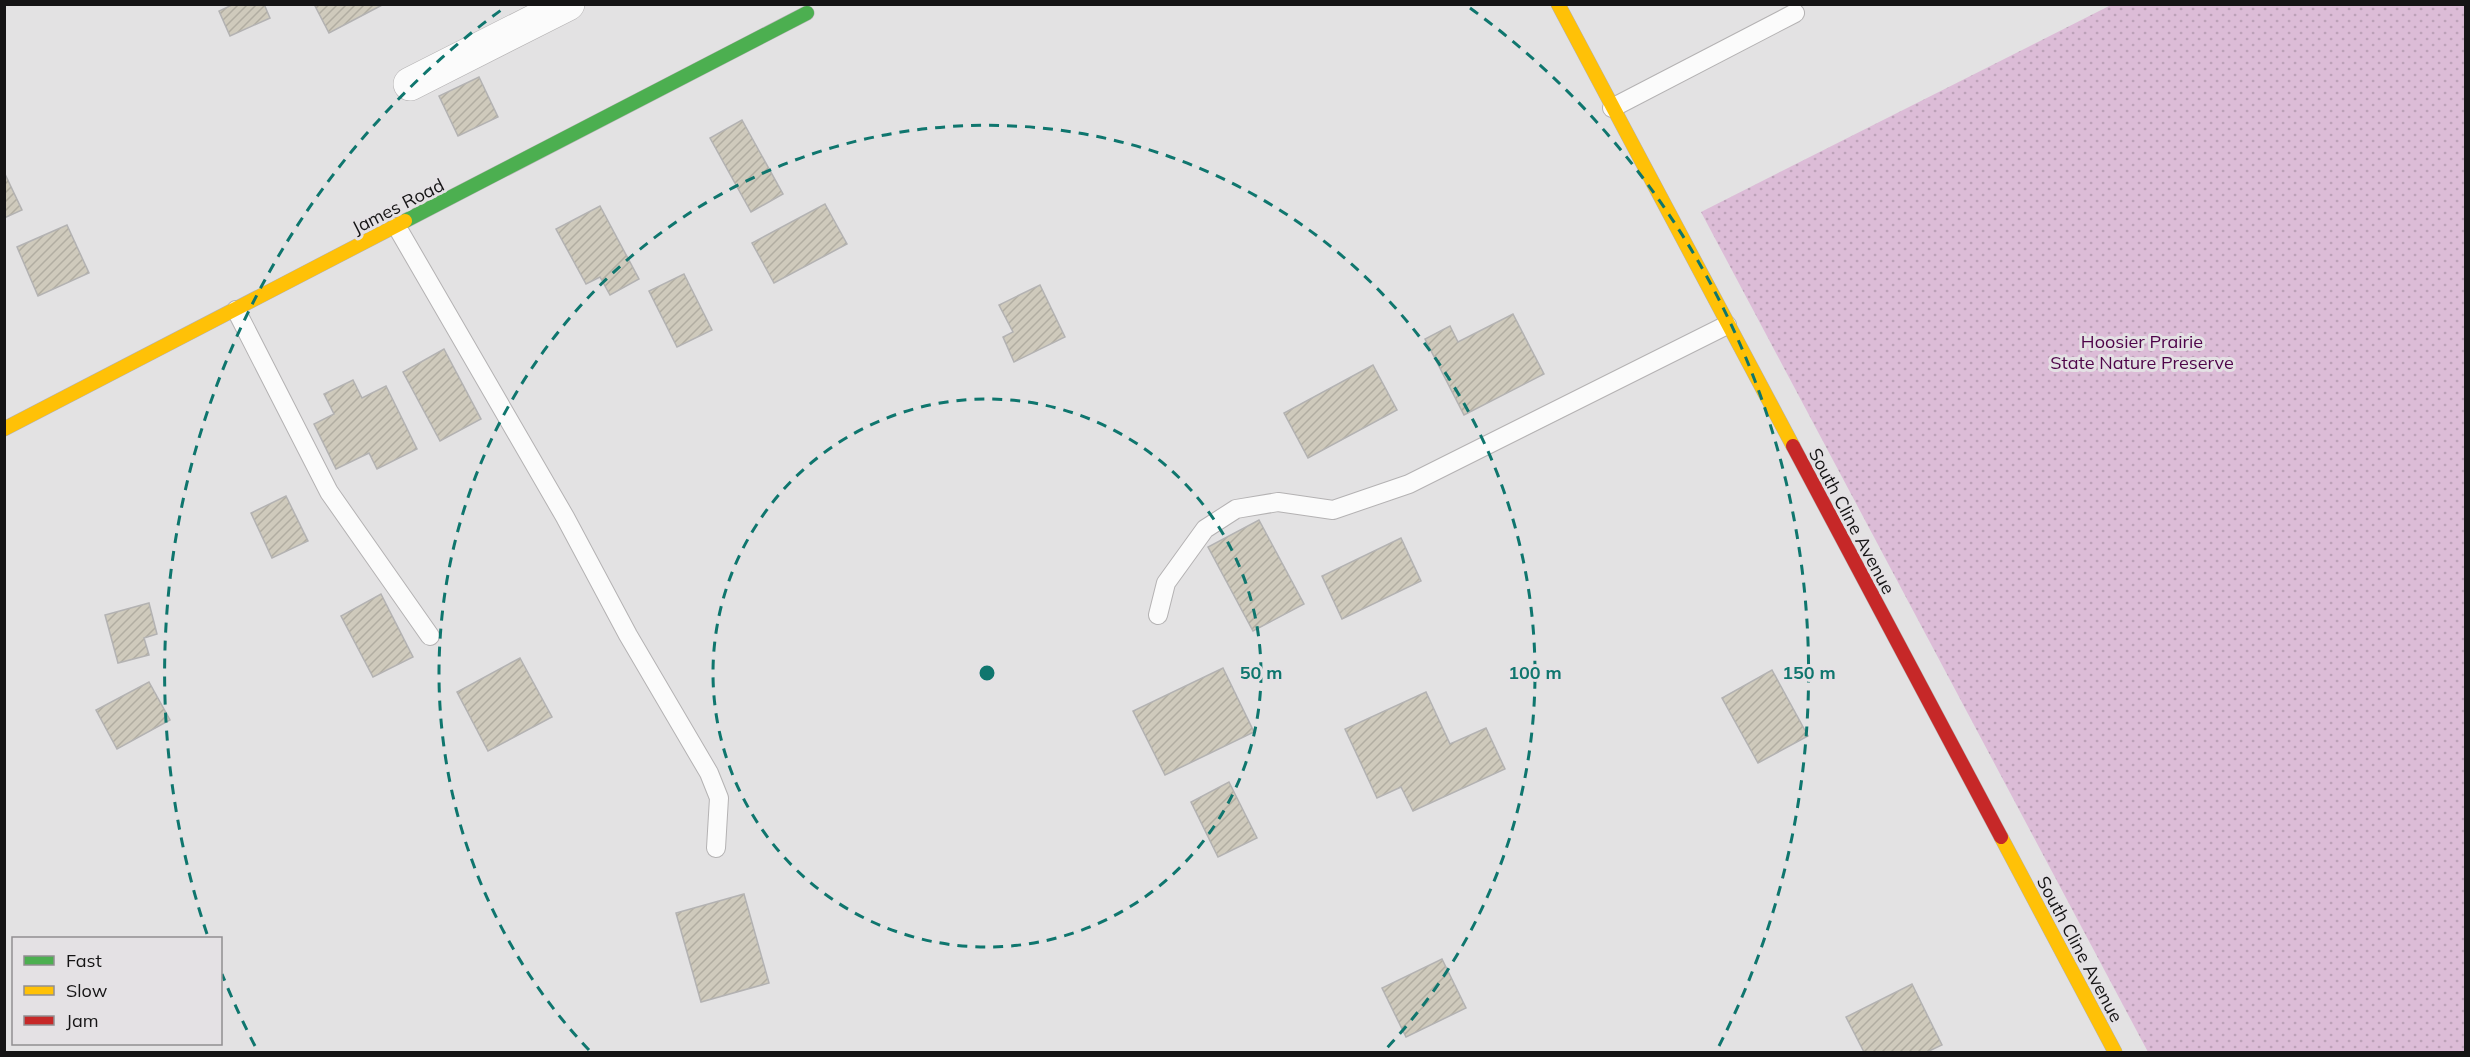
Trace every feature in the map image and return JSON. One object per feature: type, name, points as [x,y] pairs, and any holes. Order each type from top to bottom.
[{"type":"street","points":[[410,84],[568,4]]},
{"type":"street","name":"South Cline Avenue","points":[[1558,4],[2115,1053]]},
{"type":"street","name":"James Road","points":[[4,429],[397,227],[807,12]]},
{"type":"lane","points":[[1612,108],[1795,13]]},
{"type":"lane","points":[[397,227],[565,517],[628,635],[709,773],[719,798],[716,848]]},
{"type":"lane","points":[[236,310],[329,492],[430,636]]},
{"type":"lane","points":[[1158,615],[1166,583],[1205,529],[1236,509],[1278,502],[1334,510],[1409,484],[1727,325]]},
{"type":"green space","name":"Hoosier Prairie State Nature Preserve","points":[[2111,5],[2465,5],[2465,1052],[2148,1052],[1701,212]]},
{"type":"building","points":[[234,4],[264,4],[270,18],[230,36],[219,11]]},
{"type":"building","points":[[314,4],[384,4],[329,33]]},
{"type":"building","points":[[479,77],[498,117],[458,136],[439,96]]},
{"type":"building","points":[[742,120],[783,194],[751,212],[710,138]]},
{"type":"building","points":[[4,172],[22,210],[4,218]]},
{"type":"building","points":[[825,204],[847,244],[774,283],[752,243]]},
{"type":"building","points":[[600,206],[639,279],[610,295],[600,277],[586,284],[556,229]]},
{"type":"building","points":[[67,225],[89,273],[38,296],[17,247]]},
{"type":"building","points":[[684,274],[712,330],[677,347],[649,291]]},
{"type":"building","points":[[1040,285],[1065,337],[1014,362],[1003,337],[1013,332],[999,305]]},
{"type":"building","points":[[1513,314],[1544,374],[1464,415],[1425,339],[1450,326],[1458,342]]},
{"type":"building","points":[[444,349],[481,419],[440,441],[403,372]]},
{"type":"building","points":[[1373,365],[1397,410],[1308,458],[1284,413]]},
{"type":"building","points":[[353,380],[362,398],[386,386],[417,449],[377,469],[369,453],[336,469],[314,424],[334,414],[324,394]]},
{"type":"building","points":[[286,496],[308,541],[272,558],[251,513]]},
{"type":"building","points":[[1259,520],[1304,604],[1253,631],[1208,547]]},
{"type":"building","points":[[1401,538],[1421,581],[1342,619],[1322,576]]},
{"type":"building","points":[[381,594],[413,657],[373,677],[341,616]]},
{"type":"building","points":[[149,603],[157,634],[144,638],[149,655],[118,663],[105,615]]},
{"type":"building","points":[[520,658],[552,717],[488,751],[457,692]]},
{"type":"building","points":[[1223,668],[1254,732],[1165,775],[1133,711]]},
{"type":"building","points":[[1772,670],[1808,736],[1758,763],[1722,698]]},
{"type":"building","points":[[149,682],[170,720],[117,749],[96,710]]},
{"type":"building","points":[[1426,692],[1450,744],[1486,728],[1505,769],[1413,811],[1401,787],[1377,798],[1345,729]]},
{"type":"building","points":[[1229,782],[1257,838],[1218,857],[1191,802]]},
{"type":"building","points":[[744,894],[769,983],[701,1002],[676,913]]},
{"type":"building","points":[[1442,959],[1466,1008],[1406,1037],[1382,988]]},
{"type":"building","points":[[1912,984],[1942,1045],[1927,1052],[1864,1052],[1846,1017]]},
{"type":"traffic: fast","points":[[405,221],[807,13]]},
{"type":"traffic: slow","points":[[1558,4],[1793,446]]},
{"type":"traffic: slow","points":[[4,429],[405,221]]},
{"type":"traffic: slow","points":[[2001,837],[2115,1052]]},
{"type":"traffic: jam","points":[[1793,446],[2001,837]]}]
